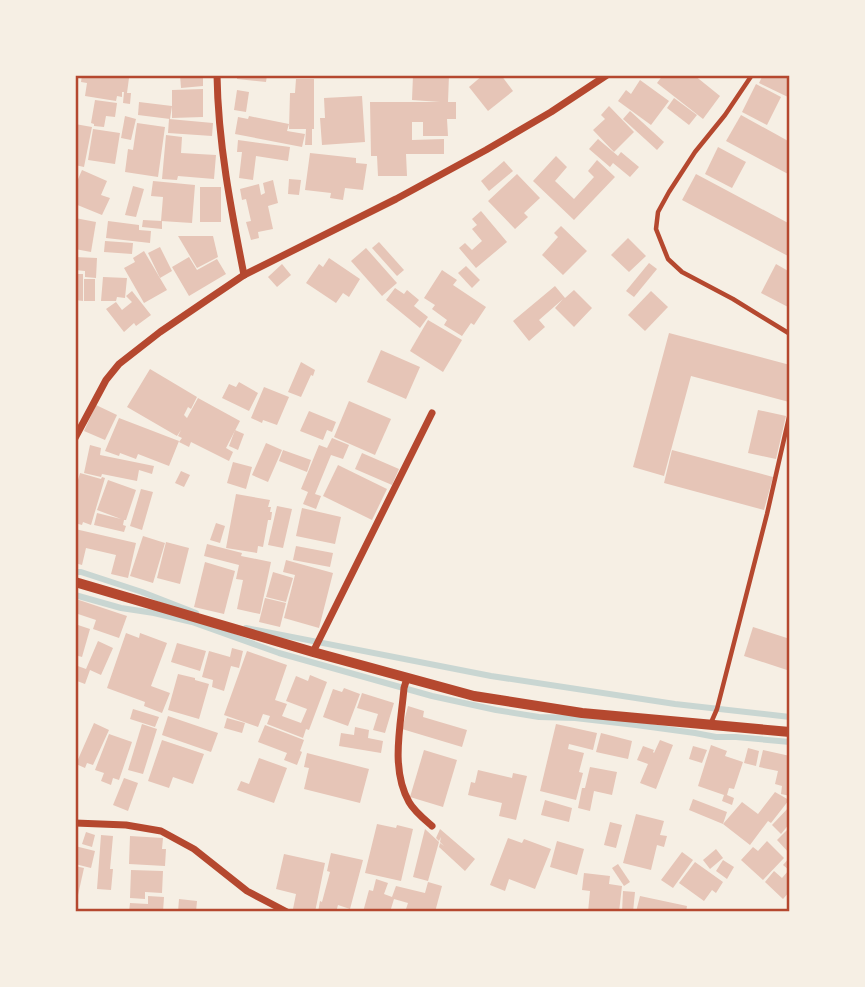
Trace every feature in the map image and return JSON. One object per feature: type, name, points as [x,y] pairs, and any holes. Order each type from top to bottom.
[{"type":"street","points":[[217,75],[218,108],[229,198],[244,275]]},
{"type":"street","points":[[75,438],[106,380],[119,364],[160,332],[244,275],[396,199],[551,112],[607,75]]},
{"type":"street","points":[[313,652],[432,413]]},
{"type":"street","points":[[75,582],[474,696],[555,709],[790,732]]},
{"type":"street","points":[[407,678],[398,751],[401,783],[410,805],[432,826]]},
{"type":"street","points":[[75,823],[126,825],[161,831],[194,849],[247,891],[287,912]]},
{"type":"lane","points":[[752,75],[681,172],[658,212],[656,229],[668,259],[682,272],[790,334]]},
{"type":"lane","points":[[710,726],[767,514],[790,413]]},
{"type":"building","points":[[82,75],[125,75],[129,78],[127,93],[131,93],[130,104],[123,103],[124,92],[122,97],[117,96],[116,101],[85,96],[87,83],[81,82]]},
{"type":"building","points":[[180,75],[203,75],[203,86],[181,88]]},
{"type":"building","points":[[237,75],[267,75],[266,82],[237,79]]},
{"type":"building","points":[[413,75],[449,75],[448,102],[456,102],[456,119],[447,119],[448,136],[423,136],[423,122],[412,122],[412,140],[444,139],[444,154],[406,154],[407,176],[378,176],[377,156],[371,156],[370,102],[440,102],[412,100]]},
{"type":"building","points":[[483,75],[501,75],[513,91],[488,111],[469,87]]},
{"type":"building","points":[[663,75],[694,75],[720,96],[703,119],[657,83]]},
{"type":"building","points":[[763,75],[790,75],[790,98],[759,83]]},
{"type":"building","points":[[296,79],[314,79],[312,145],[305,145],[306,129],[289,129],[290,93],[295,93]]},
{"type":"building","points":[[640,80],[669,101],[651,125],[618,101],[626,90],[631,94]]},
{"type":"building","points":[[756,84],[781,97],[767,125],[742,112]]},
{"type":"building","points":[[203,89],[203,117],[172,118],[172,90]]},
{"type":"building","points":[[237,90],[249,92],[246,112],[234,110]]},
{"type":"building","points":[[362,96],[365,142],[322,145],[320,118],[325,118],[324,98]]},
{"type":"building","points":[[674,98],[697,115],[689,125],[667,108]]},
{"type":"building","points":[[95,100],[117,103],[115,117],[106,116],[104,127],[91,123]]},
{"type":"building","points":[[139,102],[172,106],[170,119],[138,115]]},
{"type":"building","points":[[609,106],[634,132],[614,152],[593,130],[605,119],[601,115]]},
{"type":"building","points":[[630,111],[664,142],[657,150],[623,119]]},
{"type":"building","points":[[741,115],[790,142],[790,175],[726,141]]},
{"type":"building","points":[[125,116],[136,119],[131,140],[121,138]]},
{"type":"building","points":[[249,116],[289,124],[287,131],[305,134],[302,147],[235,134],[238,117],[248,119]]},
{"type":"building","points":[[169,119],[213,123],[212,136],[168,133]]},
{"type":"building","points":[[137,123],[165,127],[158,177],[125,172],[128,149],[133,150]]},
{"type":"building","points":[[75,124],[92,127],[84,167],[75,165]]},
{"type":"building","points":[[93,129],[120,133],[115,164],[88,160]]},
{"type":"building","points":[[166,135],[182,137],[181,153],[216,155],[214,179],[178,176],[177,180],[162,179]]},
{"type":"building","points":[[598,139],[618,156],[621,152],[639,167],[630,177],[613,163],[610,167],[589,149]]},
{"type":"building","points":[[238,140],[290,147],[288,161],[256,156],[253,180],[239,178],[242,152],[237,152]]},
{"type":"building","points":[[718,147],[746,162],[732,188],[705,174]]},
{"type":"building","points":[[310,153],[356,158],[356,163],[367,164],[363,190],[345,188],[343,200],[330,198],[331,193],[305,190]]},
{"type":"building","points":[[556,156],[567,167],[555,181],[574,199],[594,177],[588,171],[597,160],[615,177],[574,220],[533,181]]},
{"type":"building","points":[[504,161],[513,171],[489,191],[481,181]]},
{"type":"building","points":[[82,170],[107,181],[101,195],[110,198],[102,215],[75,204],[75,186]]},
{"type":"building","points":[[517,174],[540,198],[524,213],[528,217],[515,229],[488,201]]},
{"type":"building","points":[[696,174],[790,224],[788,256],[682,200]]},
{"type":"building","points":[[289,179],[301,180],[299,195],[288,194]]},
{"type":"building","points":[[273,180],[278,203],[268,206],[273,229],[258,232],[259,238],[251,240],[246,222],[251,221],[246,199],[242,200],[240,189],[259,184],[261,195],[265,193],[263,183]]},
{"type":"building","points":[[153,181],[195,185],[192,223],[161,221],[163,197],[151,196]]},
{"type":"building","points":[[133,186],[144,189],[136,217],[125,215]]},
{"type":"building","points":[[200,187],[221,187],[221,222],[200,222]]},
{"type":"building","points":[[481,211],[507,242],[476,268],[459,248],[465,243],[472,250],[482,241],[472,229],[477,225],[472,219]]},
{"type":"building","points":[[75,218],[96,222],[91,252],[75,249]]},
{"type":"building","points":[[143,220],[162,221],[162,229],[142,227]]},
{"type":"building","points":[[108,221],[139,225],[139,230],[151,231],[150,243],[106,238]]},
{"type":"building","points":[[561,226],[587,251],[563,275],[542,255],[558,237],[554,233]]},
{"type":"building","points":[[178,236],[213,236],[218,257],[197,268]]},
{"type":"building","points":[[628,238],[646,256],[629,272],[611,255]]},
{"type":"building","points":[[105,241],[133,243],[132,254],[104,252]]},
{"type":"building","points":[[379,242],[404,270],[397,276],[372,248]]},
{"type":"building","points":[[160,247],[172,271],[160,278],[148,253]]},
{"type":"building","points":[[366,248],[397,283],[382,296],[351,261]]},
{"type":"building","points":[[144,251],[167,290],[144,303],[124,268],[135,262],[133,258]]},
{"type":"building","points":[[75,257],[97,258],[96,278],[85,277],[85,271],[75,270]]},
{"type":"building","points":[[189,257],[197,270],[217,259],[226,274],[189,296],[172,267]]},
{"type":"building","points":[[329,258],[360,279],[349,297],[343,293],[336,303],[306,283],[319,264],[323,267]]},
{"type":"building","points":[[649,263],[657,269],[634,297],[626,291]]},
{"type":"building","points":[[282,264],[291,275],[277,287],[268,277]]},
{"type":"building","points":[[776,264],[790,272],[790,308],[761,293]]},
{"type":"building","points":[[466,266],[480,280],[472,288],[458,273]]},
{"type":"building","points":[[442,270],[457,280],[453,285],[486,307],[474,325],[471,323],[462,336],[444,325],[447,320],[432,309],[435,305],[424,298]]},
{"type":"building","points":[[75,274],[83,274],[83,301],[75,300]]},
{"type":"building","points":[[103,277],[127,278],[125,298],[101,301]]},
{"type":"building","points":[[84,279],[95,279],[95,301],[84,301]]},
{"type":"building","points":[[555,286],[565,298],[574,290],[592,308],[574,327],[555,308],[563,299],[539,320],[545,327],[529,341],[513,321]]},
{"type":"building","points":[[395,288],[404,294],[407,290],[419,300],[414,306],[428,317],[420,328],[386,300]]},
{"type":"building","points":[[132,291],[151,315],[136,326],[134,323],[124,332],[106,309],[116,302],[122,310],[132,302],[126,296]]},
{"type":"building","points":[[651,291],[668,307],[645,331],[628,315]]},
{"type":"building","points":[[428,320],[462,340],[443,372],[410,351]]},
{"type":"building","points":[[669,333],[790,365],[790,398],[789,402],[691,376],[664,476],[633,467]]},
{"type":"building","points":[[381,350],[420,367],[406,399],[367,382]]},
{"type":"building","points":[[301,362],[315,370],[301,397],[288,392]]},
{"type":"building","points":[[150,369],[197,397],[191,409],[188,407],[184,415],[187,418],[198,398],[240,421],[226,448],[233,452],[229,461],[191,442],[189,447],[179,442],[182,438],[178,436],[181,430],[177,436],[127,407]]},
{"type":"building","points":[[239,382],[258,393],[249,411],[222,398],[229,384],[236,387]]},
{"type":"building","points":[[264,387],[289,397],[277,425],[251,418]]},
{"type":"building","points":[[349,401],[391,419],[375,455],[334,437]]},
{"type":"building","points":[[96,405],[117,415],[105,440],[84,431]]},
{"type":"building","points":[[758,410],[786,416],[776,459],[748,453]]},
{"type":"building","points":[[309,411],[336,422],[332,432],[327,430],[323,440],[300,431]]},
{"type":"building","points":[[119,418],[179,441],[169,466],[138,454],[136,459],[105,451]]},
{"type":"building","points":[[235,430],[244,434],[238,450],[229,446]]},
{"type":"building","points":[[332,438],[349,445],[343,459],[331,455],[315,494],[321,496],[316,509],[303,504],[308,492],[301,489],[319,445],[327,448]]},
{"type":"building","points":[[266,443],[282,450],[268,482],[252,475]]},
{"type":"building","points":[[90,445],[101,448],[100,455],[154,466],[152,474],[139,470],[137,481],[84,473]]},
{"type":"building","points":[[283,450],[311,460],[307,472],[279,461]]},
{"type":"building","points":[[672,450],[773,477],[764,510],[664,483]]},
{"type":"building","points":[[362,453],[399,469],[392,485],[355,469]]},
{"type":"building","points":[[233,462],[252,467],[246,489],[227,483]]},
{"type":"building","points":[[338,465],[387,489],[372,520],[323,496]]},
{"type":"building","points":[[181,471],[190,475],[184,487],[175,483]]},
{"type":"building","points":[[80,473],[105,478],[91,525],[75,523],[75,490]]},
{"type":"building","points":[[108,480],[136,490],[124,520],[124,532],[94,525],[97,513],[121,519],[97,510]]},
{"type":"building","points":[[141,489],[153,492],[142,530],[130,526]]},
{"type":"building","points":[[236,494],[270,500],[268,507],[271,507],[271,520],[268,520],[263,547],[258,546],[257,553],[226,548]]},
{"type":"building","points":[[277,506],[292,509],[283,548],[268,545]]},
{"type":"building","points":[[302,508],[341,517],[335,544],[296,536]]},
{"type":"building","points":[[216,523],[225,526],[220,543],[210,540]]},
{"type":"building","points":[[75,529],[136,543],[128,578],[111,574],[116,555],[86,548],[82,565],[75,563]]},
{"type":"building","points":[[143,536],[165,543],[153,583],[130,576]]},
{"type":"building","points":[[166,542],[189,548],[180,584],[157,578]]},
{"type":"building","points":[[207,544],[242,553],[241,556],[271,562],[260,614],[237,609],[243,580],[236,579],[239,565],[204,556]]},
{"type":"building","points":[[296,546],[333,553],[330,567],[293,560]]},
{"type":"building","points":[[286,560],[333,573],[319,628],[284,618],[295,575],[283,572]]},
{"type":"building","points":[[205,562],[235,571],[224,614],[194,607]]},
{"type":"building","points":[[273,572],[293,578],[286,602],[266,597]]},
{"type":"building","points":[[265,598],[286,603],[280,627],[259,622]]},
{"type":"building","points":[[76,599],[127,616],[119,638],[93,629],[96,620],[75,613]]},
{"type":"building","points":[[75,624],[90,629],[82,657],[75,655]]},
{"type":"building","points":[[753,627],[790,639],[790,671],[744,656]]},
{"type":"building","points":[[126,633],[139,638],[140,633],[167,643],[151,686],[170,693],[162,713],[144,706],[145,702],[107,688]]},
{"type":"building","points":[[98,641],[113,648],[101,675],[90,670],[85,684],[77,681],[75,685],[75,665],[86,669]]},
{"type":"building","points":[[177,643],[206,651],[200,671],[171,662]]},
{"type":"building","points":[[232,648],[243,651],[239,668],[231,666],[224,691],[212,687],[213,680],[202,677],[209,651],[230,657]]},
{"type":"building","points":[[247,651],[287,665],[275,700],[287,704],[282,716],[301,723],[307,709],[286,701],[296,676],[308,681],[310,675],[327,682],[309,730],[306,729],[303,738],[267,724],[270,716],[263,714],[258,727],[224,715]]},
{"type":"building","points":[[178,674],[209,684],[199,719],[168,710]]},
{"type":"building","points":[[344,688],[360,694],[348,726],[323,717],[333,689],[342,692]]},
{"type":"building","points":[[362,693],[394,703],[385,733],[373,730],[378,714],[357,708]]},
{"type":"building","points":[[408,706],[424,711],[423,717],[467,730],[462,747],[402,729]]},
{"type":"building","points":[[133,709],[159,717],[155,727],[130,719]]},
{"type":"building","points":[[168,716],[218,733],[211,752],[162,735]]},
{"type":"building","points":[[227,718],[245,723],[242,733],[224,728]]},
{"type":"building","points":[[94,723],[109,730],[93,765],[87,763],[85,768],[76,764]]},
{"type":"building","points":[[142,724],[157,729],[143,774],[128,770]]},
{"type":"building","points":[[556,724],[597,733],[593,750],[569,744],[568,749],[584,753],[579,772],[583,773],[576,800],[540,791]]},
{"type":"building","points":[[265,725],[304,740],[297,765],[284,760],[287,753],[258,742]]},
{"type":"building","points":[[355,727],[369,730],[368,738],[383,741],[381,753],[339,746],[341,733],[354,735]]},
{"type":"building","points":[[601,733],[632,741],[628,759],[596,752]]},
{"type":"building","points":[[109,734],[132,742],[119,780],[113,778],[111,785],[101,781],[104,773],[95,770]]},
{"type":"building","points":[[162,740],[204,754],[193,784],[173,777],[169,788],[148,781]]},
{"type":"building","points":[[660,740],[673,745],[656,789],[640,783],[648,764],[637,760],[643,746],[654,750],[654,753]]},
{"type":"building","points":[[711,745],[727,751],[725,756],[743,762],[734,789],[729,788],[727,795],[734,798],[732,805],[722,801],[724,795],[698,786]]},
{"type":"building","points":[[693,746],[707,750],[702,763],[689,759]]},
{"type":"building","points":[[748,748],[759,751],[756,766],[744,763]]},
{"type":"building","points":[[424,750],[457,760],[443,807],[410,797]]},
{"type":"building","points":[[763,750],[790,756],[790,796],[781,794],[782,786],[775,784],[778,771],[759,767]]},
{"type":"building","points":[[307,753],[369,769],[360,803],[304,789],[309,768],[304,767]]},
{"type":"building","points":[[259,758],[287,768],[274,803],[237,790],[241,781],[249,784]]},
{"type":"building","points":[[590,767],[617,772],[612,795],[594,791],[590,811],[578,808]]},
{"type":"building","points":[[478,770],[512,778],[513,773],[527,776],[516,820],[499,816],[502,803],[468,795]]},
{"type":"building","points":[[124,778],[138,783],[128,811],[113,805]]},
{"type":"building","points":[[775,792],[789,800],[771,823],[768,821],[750,845],[723,824],[742,802],[758,814]]},
{"type":"building","points":[[693,799],[727,812],[723,824],[689,810]]},
{"type":"building","points":[[545,800],[572,808],[569,822],[541,815]]},
{"type":"building","points":[[790,806],[790,823],[781,834],[772,825]]},
{"type":"building","points":[[636,814],[664,821],[660,835],[667,836],[664,847],[657,845],[651,870],[623,863]]},
{"type":"building","points":[[610,822],[622,825],[616,848],[604,845]]},
{"type":"building","points":[[377,824],[413,829],[401,881],[365,873]]},
{"type":"building","points":[[790,827],[790,854],[777,840]]},
{"type":"building","points":[[425,829],[439,842],[428,881],[413,877]]},
{"type":"building","points":[[440,829],[475,859],[465,871],[439,847],[440,843],[444,846],[440,842],[441,837],[439,841],[436,838]]},
{"type":"building","points":[[86,832],[95,835],[92,847],[82,844]]},
{"type":"building","points":[[101,835],[113,836],[111,890],[97,889]]},
{"type":"building","points":[[130,836],[163,838],[162,849],[166,849],[165,866],[129,864]]},
{"type":"building","points":[[508,838],[522,843],[524,839],[551,849],[535,889],[509,879],[505,891],[490,885]]},
{"type":"building","points":[[557,841],[584,849],[577,875],[550,867]]},
{"type":"building","points":[[767,841],[784,858],[763,880],[741,860],[753,847],[758,851]]},
{"type":"building","points":[[75,846],[95,851],[91,868],[75,864]]},
{"type":"building","points":[[716,849],[723,858],[710,869],[703,860]]},
{"type":"building","points":[[682,852],[693,860],[673,888],[661,880]]},
{"type":"building","points":[[331,853],[363,860],[350,909],[338,905],[336,912],[318,912],[330,872],[327,871]]},
{"type":"building","points":[[284,854],[325,863],[315,912],[293,909],[296,894],[276,889]]},
{"type":"building","points":[[790,857],[790,891],[783,899],[765,882],[774,871],[782,878],[789,870],[783,865]]},
{"type":"building","points":[[723,860],[734,867],[727,879],[716,871]]},
{"type":"building","points":[[695,862],[723,882],[716,893],[712,890],[704,901],[679,883]]},
{"type":"building","points":[[618,864],[630,882],[624,886],[612,868]]},
{"type":"building","points":[[75,866],[84,868],[76,904],[75,904]]},
{"type":"building","points":[[131,870],[163,871],[162,893],[145,892],[145,899],[130,898]]},
{"type":"building","points":[[584,873],[610,876],[609,884],[622,886],[619,912],[588,912],[590,891],[582,890]]},
{"type":"building","points":[[376,879],[388,883],[384,894],[392,897],[396,886],[425,893],[428,882],[442,886],[435,912],[405,912],[408,903],[394,899],[390,912],[363,912],[369,890],[373,891]]},
{"type":"building","points":[[623,891],[635,892],[633,912],[622,912]]},
{"type":"building","points":[[148,896],[164,897],[163,912],[129,912],[130,903],[148,904]]},
{"type":"building","points":[[640,896],[687,906],[686,912],[636,912]]},
{"type":"building","points":[[179,899],[197,901],[196,912],[178,912]]},
{"type":"waterway","points":[[75,572],[142,592],[196,613]]},
{"type":"waterway","points":[[75,595],[121,608],[192,622],[279,653],[432,696],[496,710],[539,717],[636,725],[716,737],[790,742]]},
{"type":"waterway","points":[[246,628],[491,676],[675,704],[790,717]]}]
